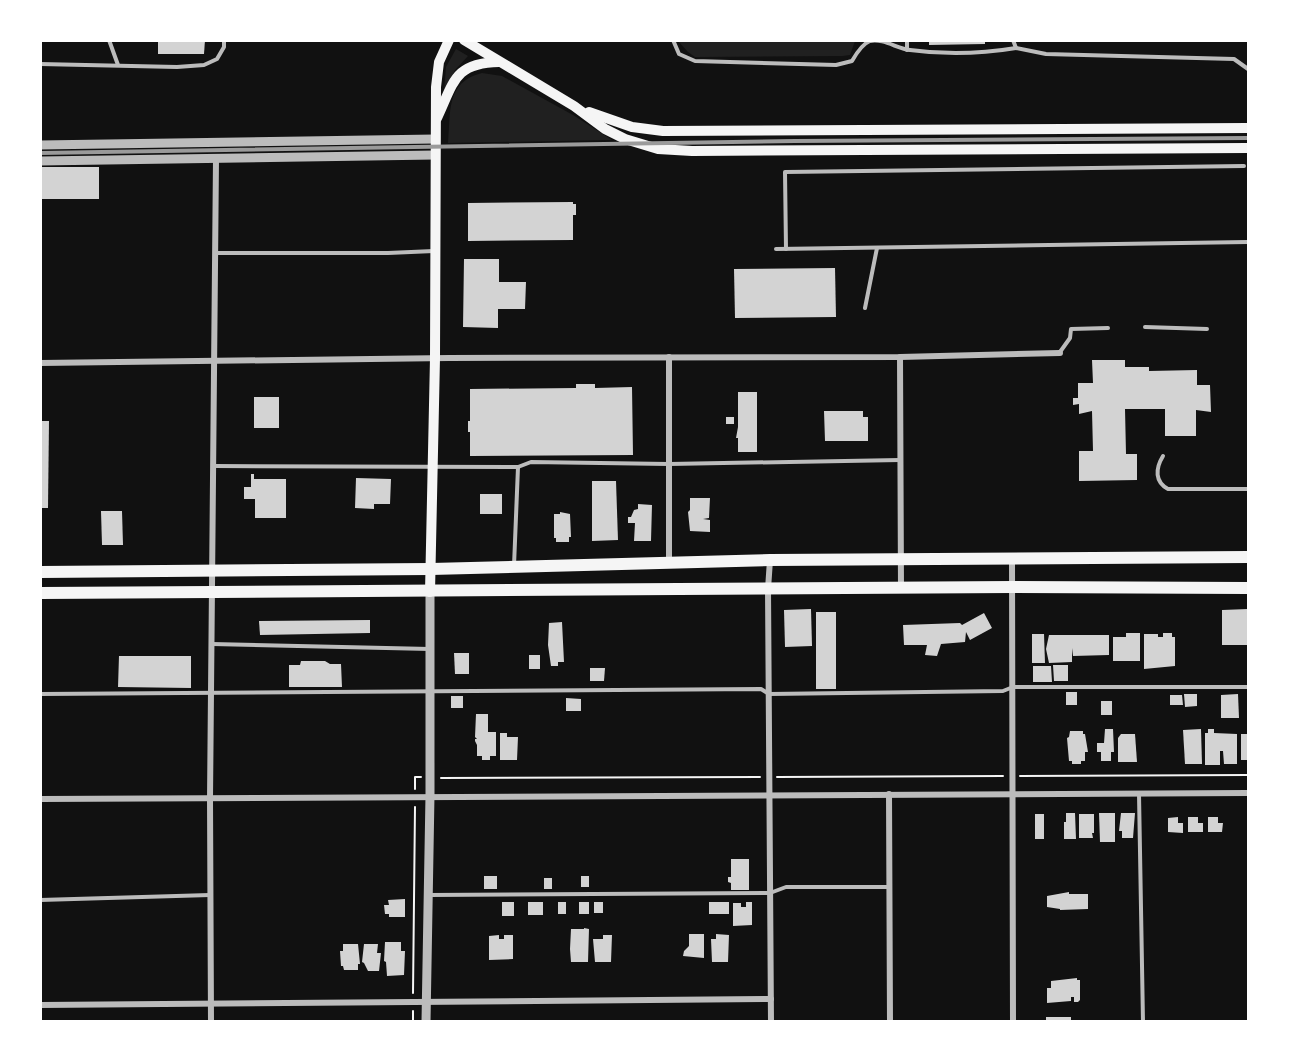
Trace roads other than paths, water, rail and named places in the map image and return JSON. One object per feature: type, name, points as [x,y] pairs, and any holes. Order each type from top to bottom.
[{"type":"highway","points":[[40,572],[431,569],[770,560],[1248,557]]},
{"type":"highway","points":[[40,593],[1248,588]]},
{"type":"main road","points":[[430,592],[435,358],[435,120],[437,72],[449,40]]},
{"type":"main road","points":[[464,40],[574,106],[605,129],[646,147],[669,150],[1248,148]]},
{"type":"main road","points":[[435,120],[450,88],[461,73],[473,64],[499,62]]},
{"type":"main road","points":[[574,106],[632,127],[663,131],[1248,128]]},
{"type":"street","points":[[40,145],[435,139]]},
{"type":"street","points":[[40,161],[435,155]]},
{"type":"street","points":[[211,1022],[210,799],[216,159]]},
{"type":"street","points":[[40,363],[435,358],[900,357],[1060,353]]},
{"type":"street","points":[[669,357],[669,564]]},
{"type":"street","points":[[900,357],[901,589]]},
{"type":"street","points":[[770,560],[768,589],[771,1022]]},
{"type":"street","points":[[1012,560],[1013,1022]]},
{"type":"street","points":[[426,1022],[430,795],[430,592]]},
{"type":"street","points":[[40,799],[210,799],[415,795],[1248,792]]},
{"type":"street","points":[[889,794],[890,1022]]},
{"type":"street","points":[[40,1005],[771,999]]},
{"type":"lane","points":[[109,40],[118,65]]},
{"type":"lane","points":[[40,64],[177,67],[204,65],[217,59],[224,48],[224,40]]},
{"type":"lane","points":[[673,40],[679,54],[695,61],[836,65],[852,61],[860,49],[870,41],[883,41],[896,48],[907,50],[966,54],[1016,48],[1046,54],[1234,59],[1248,69]]},
{"type":"lane","points":[[907,40],[907,50]]},
{"type":"lane","points":[[1013,40],[1016,48]]},
{"type":"lane","points":[[786,249],[785,172],[1244,166]]},
{"type":"lane","points":[[776,249],[1248,242]]},
{"type":"lane","points":[[865,308],[877,248]]},
{"type":"lane","points":[[215,253],[435,251]]},
{"type":"lane","points":[[1145,327],[1207,329]]},
{"type":"lane","points":[[1060,353],[1070,338],[1071,329],[1108,328]]},
{"type":"lane","points":[[1162,456],[1157,468],[1157,477],[1161,485],[1168,489],[1248,489]]},
{"type":"lane","points":[[213,466],[518,467],[531,462],[669,464],[900,460]]},
{"type":"lane","points":[[514,567],[518,467]]},
{"type":"lane","points":[[212,644],[430,649]]},
{"type":"lane","points":[[40,694],[761,689],[769,694],[1003,691],[1013,687],[1248,687]]},
{"type":"lane","points":[[1139,793],[1143,1022]]},
{"type":"lane","points":[[428,895],[770,893],[786,887],[889,888]]},
{"type":"lane","points":[[40,900],[211,895]]},
{"type":"railway","points":[[40,153],[795,141],[1248,138]]}]
